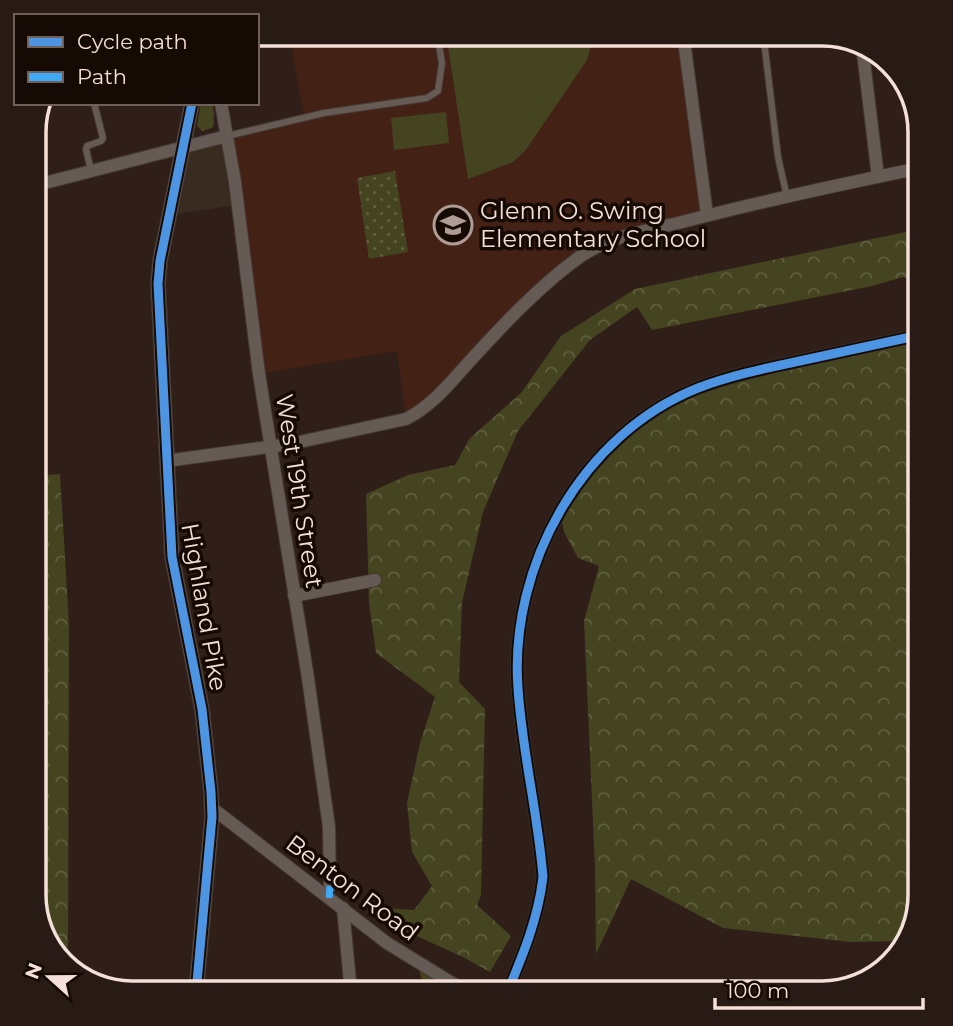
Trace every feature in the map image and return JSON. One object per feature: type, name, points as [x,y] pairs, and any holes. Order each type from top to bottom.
[{"type":"street","points":[[684,46],[707,215]]},
{"type":"street","points":[[864,57],[878,177]]},
{"type":"street","name":"Highland Pike","points":[[192,105],[160,261],[158,284],[172,557],[202,709],[212,808],[197,981]]},
{"type":"street","name":"West 19th Street","points":[[221,105],[329,827],[330,886]]},
{"type":"street","points":[[46,183],[227,136]]},
{"type":"street","points":[[166,461],[271,446],[394,422],[421,411],[439,396],[542,289],[582,256],[618,237],[908,171]]},
{"type":"street","points":[[512,981],[530,940],[540,901],[542,877],[517,687],[521,615],[532,573],[560,512],[580,482],[635,424],[696,388],[744,373],[908,338]]},
{"type":"street","points":[[294,596],[375,580]]},
{"type":"street","name":"Benton Road","points":[[212,808],[417,963],[451,981]]},
{"type":"street","points":[[343,908],[351,981]]},
{"type":"lane","points":[[227,136],[324,113],[427,97],[438,92],[442,78],[438,46]]},
{"type":"lane","points":[[765,46],[778,157],[787,197]]},
{"type":"lane","points":[[91,172],[87,146],[103,138],[95,105]]},
{"type":"shaded area","name":"Glenn O. Swing Elementary School","points":[[291,46],[685,46],[707,215],[582,256],[406,419],[397,351],[259,374],[227,136],[304,118]]},
{"type":"shaded area","points":[[227,136],[237,205],[169,215],[182,148]]},
{"type":"green space","points":[[448,46],[591,46],[587,60],[525,151],[513,162],[468,179]]},
{"type":"green space","points":[[201,105],[213,105],[212,128],[202,131],[197,126]]},
{"type":"green space","points":[[446,112],[449,143],[394,150],[391,118]]},
{"type":"green space","points":[[395,171],[408,252],[369,259],[357,178]]},
{"type":"green space","points":[[908,232],[908,278],[903,277],[872,286],[652,330],[637,307],[590,340],[518,431],[483,512],[462,603],[459,682],[485,709],[481,895],[477,905],[511,936],[490,972],[401,929],[382,908],[414,910],[432,886],[412,852],[407,803],[420,743],[435,697],[376,653],[369,603],[366,494],[408,475],[455,465],[470,438],[521,393],[561,336],[635,289]]},
{"type":"green space","points":[[908,338],[908,894],[905,917],[893,941],[851,942],[723,928],[631,879],[596,954],[595,867],[584,621],[599,566],[578,558],[564,532],[560,512],[611,447],[697,389]]},
{"type":"green space","points":[[60,474],[69,625],[68,942],[60,942],[54,932],[47,911],[46,475]]},
{"type":"green space","points":[[417,963],[451,981],[422,981]]},
{"type":"marked path","points":[[329,898],[330,886]]},
{"type":"cycle path","points":[[192,105],[160,261],[158,284],[172,557],[202,709],[211,792],[212,817],[197,981]]},
{"type":"cycle path","points":[[512,981],[534,922],[543,877],[520,712],[518,642],[526,596],[540,552],[561,510],[588,471],[620,437],[657,409],[698,388],[758,370],[908,338]]},
{"type":"place","name":"Glenn O. Swing Elementary School","points":[[453,225]]}]
